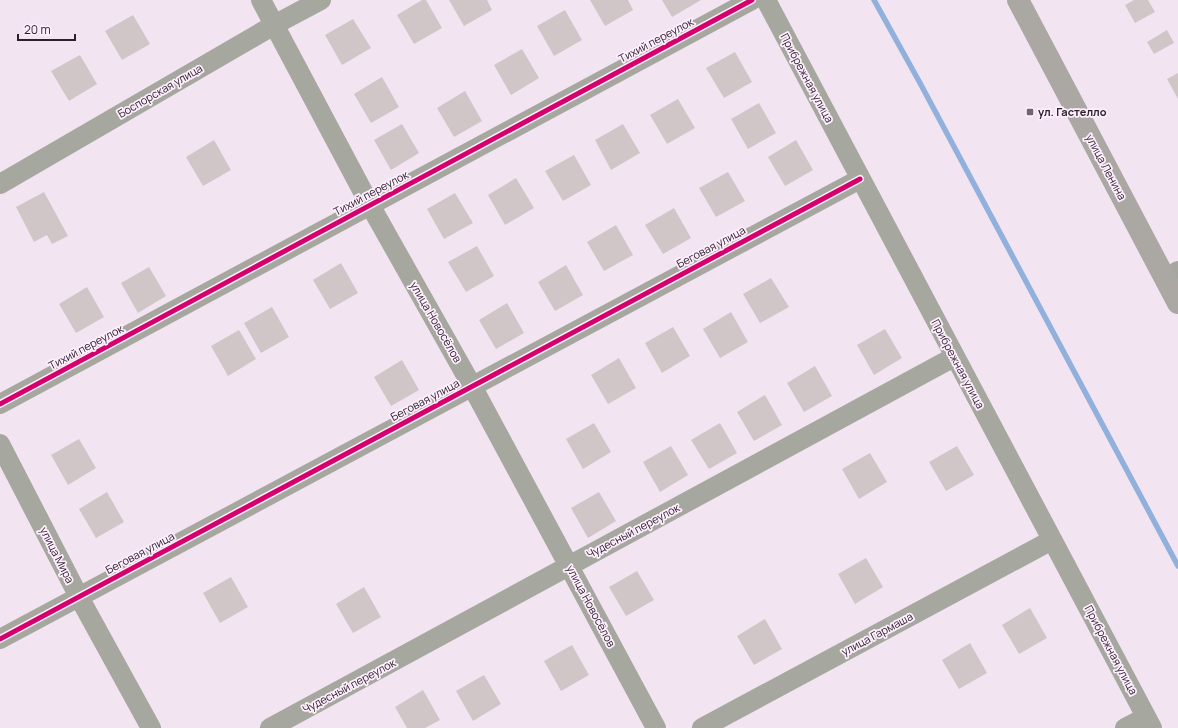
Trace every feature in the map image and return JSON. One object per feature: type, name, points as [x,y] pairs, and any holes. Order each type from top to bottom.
[{"type":"main road","name":"улица Ленина","points":[[1018,0],[1171,275],[1178,303]]},
{"type":"street","name":"улица Новосёлов","points":[[261,0],[370,205],[472,386],[656,728]]},
{"type":"street","name":"Боспорская улица","points":[[0,184],[274,25],[321,0]]},
{"type":"street","name":"Тихий переулок","points":[[0,404],[752,0]]},
{"type":"street","name":"Прибрежная улица","points":[[766,0],[954,357],[1149,722]]},
{"type":"street","name":"Беговая улица","points":[[0,639],[860,179]]},
{"type":"street","name":"Чудесный переулок","points":[[270,728],[954,357]]},
{"type":"street","name":"улица Мира","points":[[0,444],[79,597],[151,728]]},
{"type":"street","name":"улица Гармаша","points":[[702,728],[1052,540]]},
{"type":"street","points":[[1125,728],[1149,722]]},
{"type":"building","points":[[422,0],[426,0],[442,28],[414,44],[397,15]]},
{"type":"building","points":[[449,0],[487,0],[492,10],[464,26]]},
{"type":"building","points":[[590,0],[628,0],[633,10],[605,26]]},
{"type":"building","points":[[662,0],[701,0],[672,17]]},
{"type":"building","points":[[1134,0],[1148,0],[1155,12],[1135,23],[1125,5]]},
{"type":"building","points":[[565,10],[582,40],[554,56],[537,26]]},
{"type":"building","points":[[133,15],[150,44],[122,60],[105,31]]},
{"type":"building","points":[[353,19],[371,48],[342,65],[325,35]]},
{"type":"building","points":[[1167,30],[1174,43],[1154,54],[1147,42]]},
{"type":"building","points":[[522,49],[539,78],[511,95],[494,65]]},
{"type":"building","points":[[735,52],[752,82],[724,98],[706,68]]},
{"type":"building","points":[[80,55],[97,84],[69,101],[51,71]]},
{"type":"building","points":[[1178,73],[1178,99],[1167,79]]},
{"type":"building","points":[[382,77],[399,107],[371,123],[354,94]]},
{"type":"building","points":[[465,91],[482,121],[454,137],[437,108]]},
{"type":"building","points":[[678,99],[695,128],[667,144],[650,115]]},
{"type":"building","points":[[759,103],[776,133],[748,149],[731,119]]},
{"type":"building","points":[[402,124],[419,153],[391,170],[374,140]]},
{"type":"building","points":[[623,124],[640,153],[611,170],[595,140]]},
{"type":"building","points":[[214,140],[231,170],[203,186],[186,157]]},
{"type":"building","points":[[796,140],[813,170],[785,186],[768,157]]},
{"type":"building","points":[[574,155],[591,185],[563,201],[545,171]]},
{"type":"building","points":[[728,172],[745,201],[716,217],[699,188]]},
{"type":"building","points":[[516,178],[534,208],[505,225],[488,195]]},
{"type":"building","points":[[44,192],[68,236],[52,244],[47,235],[34,242],[16,207]]},
{"type":"building","points":[[455,193],[473,223],[444,239],[427,209]]},
{"type":"building","points":[[674,208],[691,238],[663,254],[645,225]]},
{"type":"building","points":[[616,225],[633,255],[604,271],[587,242]]},
{"type":"building","points":[[477,246],[494,276],[466,292],[448,262]]},
{"type":"building","points":[[341,263],[358,293],[330,309],[313,280]]},
{"type":"building","points":[[566,265],[583,295],[555,311],[538,282]]},
{"type":"building","points":[[149,267],[166,296],[138,313],[121,283]]},
{"type":"building","points":[[771,278],[789,307],[760,323],[743,294]]},
{"type":"building","points":[[87,287],[104,317],[76,333],[59,304]]},
{"type":"building","points":[[507,303],[524,333],[496,349],[479,320]]},
{"type":"building","points":[[272,307],[289,337],[261,353],[244,323]]},
{"type":"building","points":[[731,312],[748,342],[720,358],[703,329]]},
{"type":"building","points":[[673,327],[690,356],[662,373],[645,343]]},
{"type":"building","points":[[885,329],[902,358],[874,375],[857,345]]},
{"type":"building","points":[[239,330],[256,359],[228,376],[211,346]]},
{"type":"building","points":[[619,358],[636,388],[608,404],[591,375]]},
{"type":"building","points":[[402,360],[419,390],[391,406],[374,377]]},
{"type":"building","points":[[815,366],[832,396],[804,412],[787,383]]},
{"type":"building","points":[[765,395],[782,425],[754,441],[737,412]]},
{"type":"building","points":[[594,423],[611,452],[583,469],[566,439]]},
{"type":"building","points":[[720,423],[737,453],[709,469],[691,440]]},
{"type":"building","points":[[79,439],[96,468],[68,485],[51,455]]},
{"type":"building","points":[[671,446],[688,475],[660,492],[643,462]]},
{"type":"building","points":[[957,446],[974,475],[946,491],[929,462]]},
{"type":"building","points":[[870,453],[887,482],[859,499],[842,469]]},
{"type":"building","points":[[107,492],[124,522],[96,538],[79,509]]},
{"type":"building","points":[[599,492],[616,521],[588,538],[571,508]]},
{"type":"building","points":[[866,558],[883,587],[855,604],[838,574]]},
{"type":"building","points":[[637,571],[654,600],[626,616],[609,587]]},
{"type":"building","points":[[231,577],[248,607],[220,623],[203,593]]},
{"type":"building","points":[[364,587],[381,617],[353,633],[336,604]]},
{"type":"building","points":[[1030,608],[1047,638],[1019,654],[1002,625]]},
{"type":"building","points":[[765,619],[782,649],[754,665],[737,636]]},
{"type":"building","points":[[970,643],[987,673],[959,689],[942,660]]},
{"type":"building","points":[[572,645],[589,675],[561,691],[544,661]]},
{"type":"building","points":[[484,675],[501,704],[473,721],[456,691]]},
{"type":"building","points":[[423,690],[440,720],[425,728],[407,728],[395,707]]},
{"type":"waterway","points":[[874,0],[920,83],[1178,566]]},
{"type":"cycle path","points":[[0,404],[752,0]]},
{"type":"cycle path","points":[[0,639],[860,179]]},
{"type":"place","name":"ул. Гастелло","points":[[1030,112]]}]
